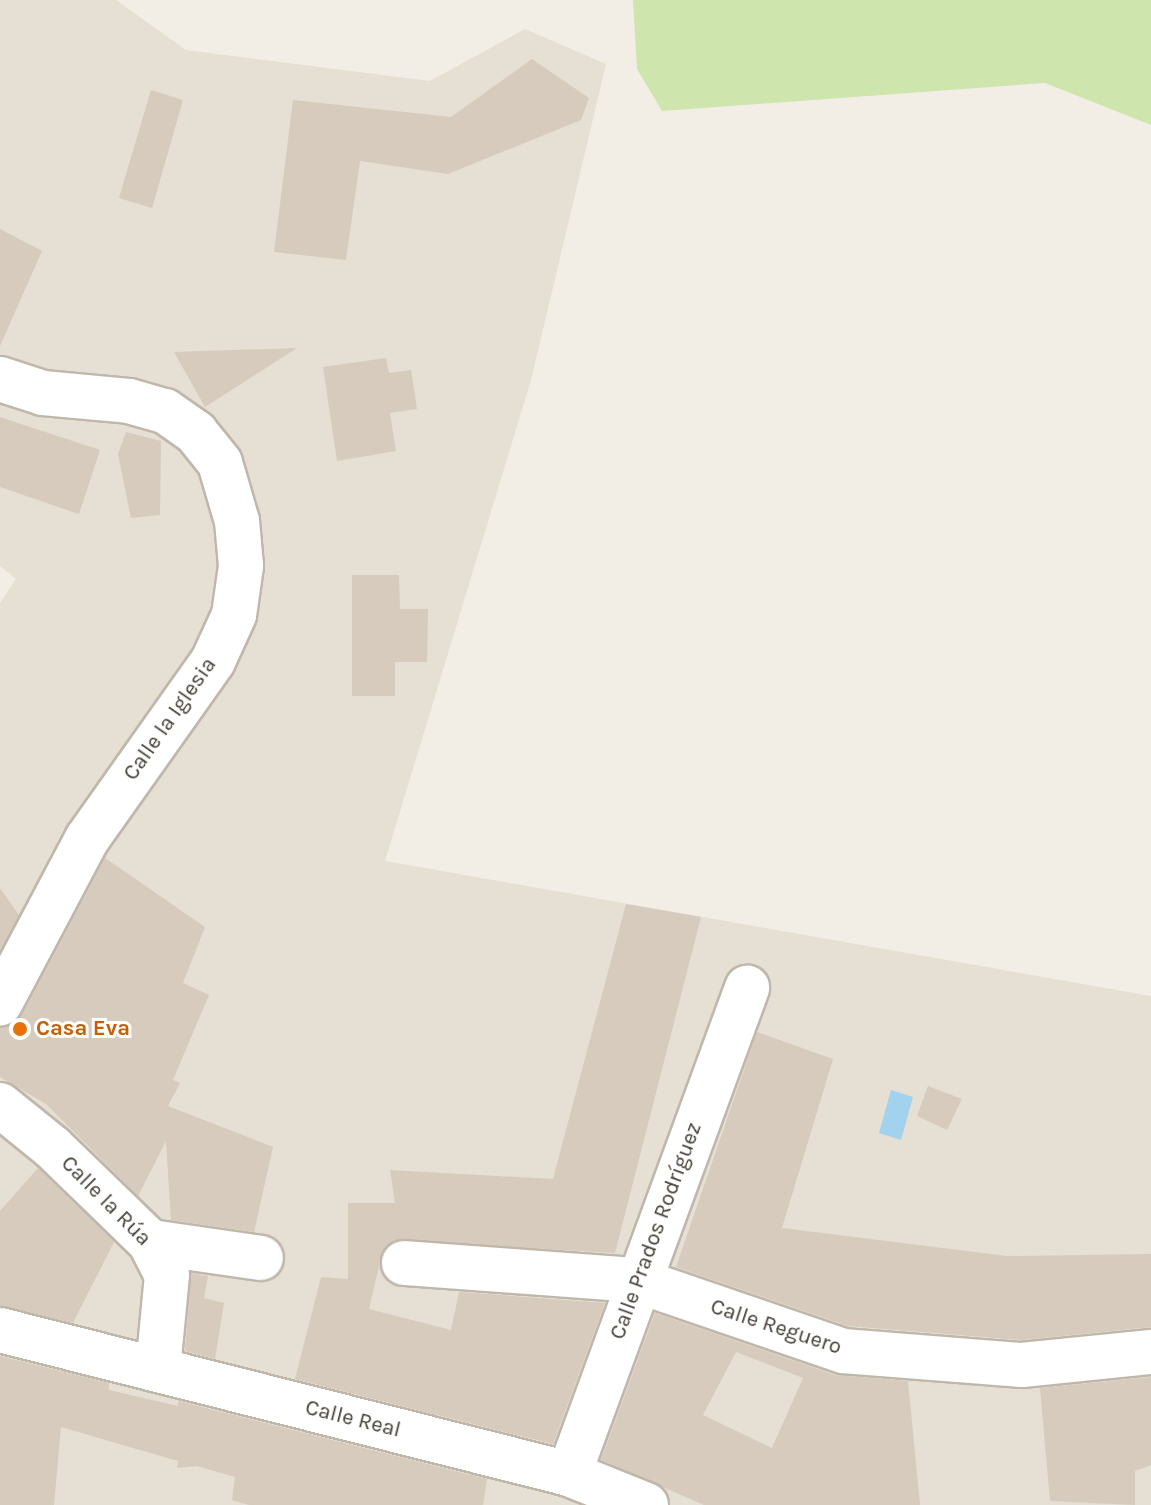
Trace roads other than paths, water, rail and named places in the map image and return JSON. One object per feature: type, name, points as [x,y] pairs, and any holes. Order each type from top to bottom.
[{"type":"street","name":"Calle la Iglesia","points":[[0,379],[43,393],[129,401],[165,411],[196,433],[220,463],[237,521],[241,566],[234,615],[213,661],[100,819],[0,1003]]},
{"type":"street","name":"Calle Prados Rodríguez","points":[[569,1474],[636,1280],[747,988]]},
{"type":"street","name":"Calle la Rúa","points":[[0,1105],[52,1147],[150,1242],[167,1275],[158,1368]]},
{"type":"street","points":[[150,1242],[261,1258]]},
{"type":"street","name":"Calle Reguero","points":[[404,1263],[636,1280],[843,1351],[1022,1365],[1151,1352]]},
{"type":"street","name":"Calle Real","points":[[0,1330],[569,1474],[646,1505]]},
{"type":"street","name":"Calle Real","points":[[0,1340],[57,1343]]},
{"type":"water","points":[[891,1090],[913,1097],[901,1140],[879,1133]]},
{"type":"place","name":"Casa Eva","points":[[20,1029]]}]
